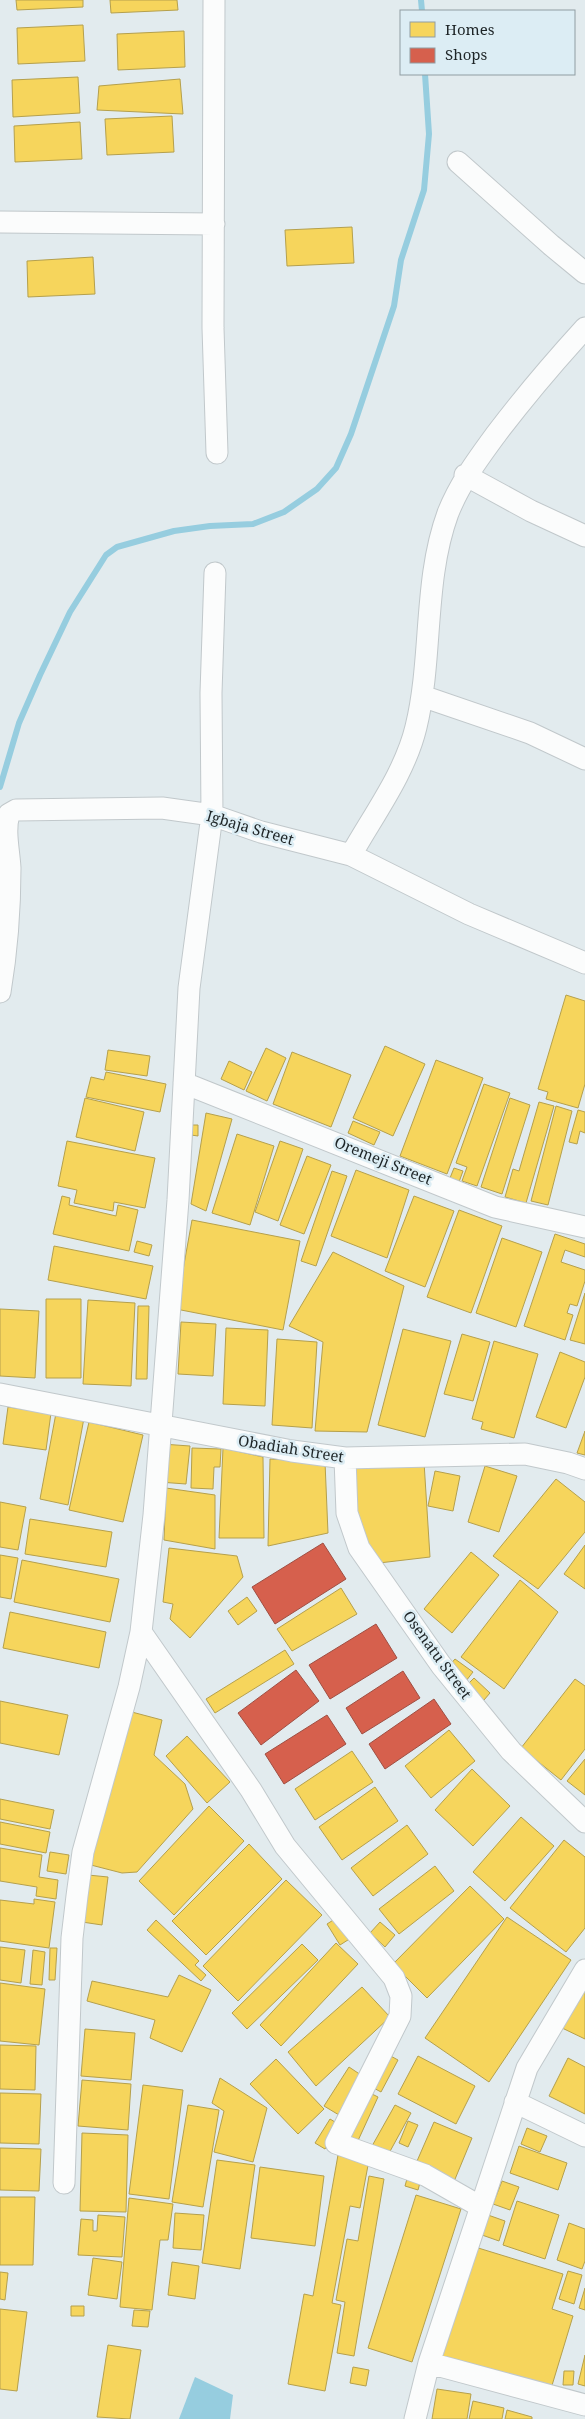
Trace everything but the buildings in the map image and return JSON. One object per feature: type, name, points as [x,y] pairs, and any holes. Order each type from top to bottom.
[{"type":"street","points":[[214,0],[213,328],[217,453]]},
{"type":"street","points":[[458,162],[551,246],[585,273]]},
{"type":"street","points":[[0,222],[214,224]]},
{"type":"street","points":[[351,855],[400,773],[416,728],[422,696],[437,555],[448,514],[466,475],[531,389],[585,328]]},
{"type":"street","points":[[466,475],[530,511],[585,536]]},
{"type":"street","points":[[64,2183],[72,1938],[77,1896],[83,1852],[129,1687],[141,1632],[162,1425],[190,988],[212,815],[211,693],[214,573]]},
{"type":"street","points":[[422,696],[530,733],[585,759]]},
{"type":"street","name":"Igbaja Street","points":[[0,992],[8,941],[10,868],[7,822],[9,814],[16,810],[162,808],[212,815],[261,832],[351,855],[469,914],[585,963]]},
{"type":"street","name":"Oremeji Street","points":[[184,1083],[495,1207],[585,1227]]},
{"type":"street","name":"Obadiah Street","points":[[0,1394],[292,1451],[345,1458],[525,1454],[568,1462],[585,1469]]},
{"type":"street","name":"Osenatu Street","points":[[345,1458],[347,1513],[360,1548],[441,1665],[511,1751],[585,1822]]},
{"type":"street","points":[[141,1632],[250,1790],[285,1846],[394,1978],[400,1996],[400,2016],[336,2143],[348,2149],[358,2150],[425,2175],[481,2208]]},
{"type":"street","points":[[415,2419],[429,2363],[527,2068],[585,1970]]},
{"type":"street","points":[[515,2102],[585,2136]]},
{"type":"street","points":[[429,2363],[585,2405]]},
{"type":"water","points":[[195,2377],[233,2395],[230,2419],[179,2419]]},
{"type":"waterway","points":[[421,0],[422,10]]},
{"type":"waterway","points":[[0,787],[19,723],[40,675],[70,612],[106,555],[117,547],[174,531],[210,526],[253,524],[284,512],[317,489],[336,468],[351,434],[394,306],[401,260],[424,190],[429,134],[425,75]]}]
